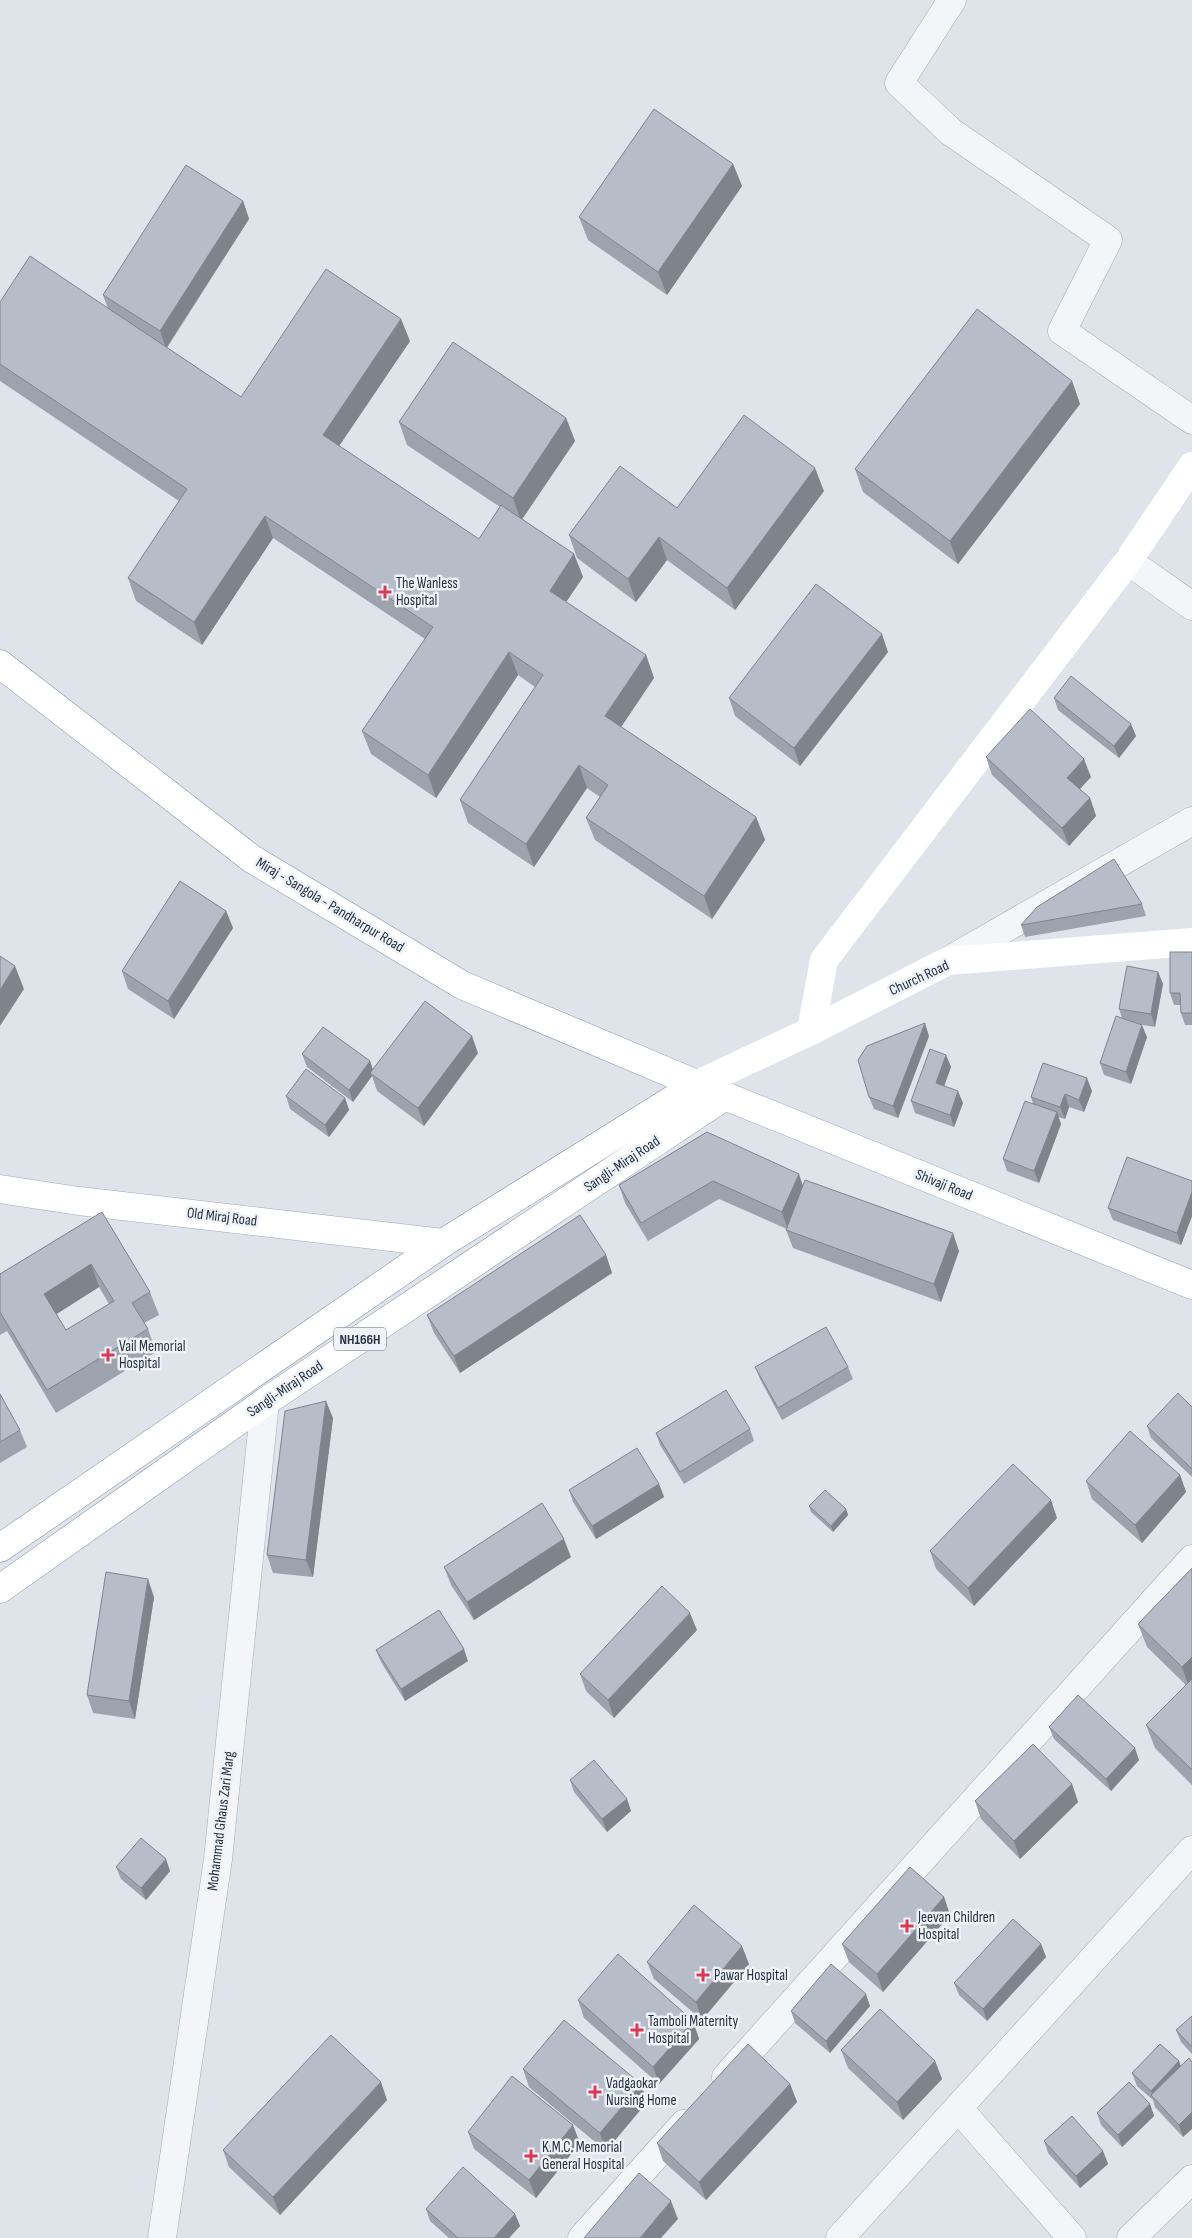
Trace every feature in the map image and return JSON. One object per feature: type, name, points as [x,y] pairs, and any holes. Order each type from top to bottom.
[{"type":"main road","points":[[811,1031],[824,960],[1128,561],[1192,466]]},
{"type":"main road","name":"Miraj - Sangola - Pandharpur Road","points":[[0,664],[252,858],[462,984],[696,1085]]},
{"type":"main road","name":"Church Road","points":[[696,1085],[811,1031],[948,961],[1192,942]]},
{"type":"main road","name":"Shivaji Road","points":[[696,1085],[1192,1285]]},
{"type":"main road","name":"Sangli-Miraj Road","points":[[0,1548],[444,1243],[696,1085]]},
{"type":"main road","name":"Sangli-Miraj Road","points":[[0,1589],[265,1402],[725,1096]]},
{"type":"main road","name":"Old Miraj Road","points":[[0,1189],[89,1202],[444,1243]]},
{"type":"street","points":[[952,0],[900,83],[951,132],[1108,240],[1062,331],[1192,420]]},
{"type":"street","points":[[1128,561],[1192,606]]},
{"type":"street","points":[[948,961],[1192,821]]},
{"type":"street","name":"Mohammad Ghaus Zari Marg","points":[[162,2238],[218,1859],[265,1402]]},
{"type":"street","points":[[582,2238],[1192,1559]]},
{"type":"street","points":[[840,2238],[1192,1850]]},
{"type":"street","points":[[958,2108],[1072,2238]]},
{"type":"street","points":[[1131,2238],[1192,2179]]},
{"type":"building","points":[[654,109],[733,164],[658,272],[579,217]]},
{"type":"building","points":[[186,165],[243,201],[160,331],[103,295]]},
{"type":"building","points":[[30,256],[241,397],[326,269],[401,319],[323,435],[479,539],[501,505],[574,554],[550,591],[646,655],[605,716],[756,817],[704,896],[586,818],[608,785],[579,765],[526,844],[460,800],[543,675],[509,652],[428,775],[362,731],[433,627],[265,516],[194,622],[128,578],[187,489],[0,364],[0,302]]},
{"type":"building","points":[[977,309],[1072,381],[950,541],[855,469]]},
{"type":"building","points":[[453,342],[566,418],[513,498],[399,422]]},
{"type":"building","points":[[744,415],[815,468],[727,588],[659,537],[628,579],[569,535],[620,466],[677,508]]},
{"type":"building","points":[[816,584],[882,634],[794,748],[729,698]]},
{"type":"building","points":[[1071,676],[1131,724],[1114,746],[1054,698]]},
{"type":"building","points":[[1030,709],[1084,759],[1067,778],[1090,798],[1062,828],[986,757]]},
{"type":"building","points":[[1114,859],[1142,904],[1021,925],[1037,907]]},
{"type":"building","points":[[180,881],[226,911],[168,1001],[122,971]]},
{"type":"building","points":[[1170,952],[1192,952],[1192,1013],[1181,1013],[1180,993],[1170,993]]},
{"type":"building","points":[[0,956],[15,966],[0,990]]},
{"type":"building","points":[[1127,966],[1158,972],[1151,1014],[1119,1009]]},
{"type":"building","points":[[425,1001],[472,1036],[418,1108],[370,1073]]},
{"type":"building","points":[[1116,1016],[1142,1025],[1126,1072],[1100,1063]]},
{"type":"building","points":[[925,1023],[893,1106],[869,1097],[858,1060],[867,1046]]},
{"type":"building","points":[[323,1027],[370,1061],[349,1090],[302,1054]]},
{"type":"building","points":[[930,1049],[946,1055],[936,1083],[958,1091],[950,1115],[911,1101]]},
{"type":"building","points":[[1043,1063],[1087,1078],[1079,1100],[1065,1094],[1060,1107],[1031,1097]]},
{"type":"building","points":[[306,1069],[345,1098],[325,1125],[286,1096]]},
{"type":"building","points":[[1025,1101],[1057,1112],[1034,1171],[1003,1159]]},
{"type":"building","points":[[707,1132],[799,1174],[782,1212],[713,1181],[641,1223],[619,1185]]},
{"type":"building","points":[[1127,1157],[1192,1181],[1192,1192],[1177,1233],[1108,1208]]},
{"type":"building","points":[[805,1180],[953,1233],[934,1284],[786,1230]]},
{"type":"building","points":[[102,1212],[150,1292],[132,1303],[148,1329],[47,1390],[0,1312],[0,1274]],"holes":[[[91,1264],[114,1301],[66,1330],[44,1294]]]},
{"type":"building","points":[[580,1215],[606,1255],[454,1356],[427,1315]]},
{"type":"building","points":[[826,1327],[848,1367],[778,1408],[755,1367]]},
{"type":"building","points":[[726,1390],[750,1429],[680,1472],[656,1433]]},
{"type":"building","points":[[1178,1393],[1192,1407],[1192,1469],[1147,1426]]},
{"type":"building","points":[[0,1394],[20,1430],[0,1442]]},
{"type":"building","points":[[326,1401],[306,1560],[267,1555],[285,1411]]},
{"type":"building","points":[[1130,1431],[1180,1475],[1135,1525],[1086,1481]]},
{"type":"building","points":[[637,1448],[659,1484],[592,1526],[569,1490]]},
{"type":"building","points":[[1013,1464],[1051,1500],[968,1588],[930,1551]]},
{"type":"building","points":[[825,1490],[846,1509],[831,1526],[809,1506]]},
{"type":"building","points":[[542,1503],[564,1539],[467,1602],[444,1567]]},
{"type":"building","points":[[1192,1568],[1192,1657],[1182,1667],[1138,1624]]},
{"type":"building","points":[[106,1572],[148,1579],[129,1701],[87,1695]]},
{"type":"building","points":[[662,1586],[690,1613],[608,1700],[580,1674]]},
{"type":"building","points":[[439,1610],[464,1649],[401,1689],[376,1650]]},
{"type":"building","points":[[1192,1679],[1192,1770],[1146,1725]]},
{"type":"building","points":[[1078,1695],[1135,1748],[1106,1779],[1049,1727]]},
{"type":"building","points":[[1033,1744],[1072,1784],[1014,1841],[975,1801]]},
{"type":"building","points":[[594,1760],[627,1799],[602,1819],[570,1780]]},
{"type":"building","points":[[141,1838],[166,1859],[141,1888],[116,1867]]},
{"type":"building","points":[[910,1867],[944,1897],[877,1974],[842,1944]]},
{"type":"building","points":[[694,1905],[742,1946],[696,2002],[647,1962]]},
{"type":"building","points":[[1013,1919],[1041,1944],[983,2009],[954,1983]]},
{"type":"building","points":[[618,1954],[693,2021],[653,2067],[578,2000]]},
{"type":"building","points":[[831,1964],[866,1994],[826,2041],[791,2011]]},
{"type":"building","points":[[880,2009],[935,2061],[897,2102],[841,2050]]},
{"type":"building","points":[[1192,2016],[1192,2047],[1176,2030]]},
{"type":"building","points":[[564,2020],[641,2084],[600,2133],[523,2069]]},
{"type":"building","points":[[331,2035],[381,2082],[273,2197],[223,2150]]},
{"type":"building","points":[[748,2044],[790,2084],[699,2182],[657,2143]]},
{"type":"building","points":[[1160,2044],[1179,2061],[1151,2091],[1132,2073]]},
{"type":"building","points":[[1189,2058],[1192,2062],[1192,2112],[1179,2125],[1151,2095]]},
{"type":"building","points":[[512,2076],[573,2125],[529,2180],[468,2132]]},
{"type":"building","points":[[1129,2082],[1150,2104],[1118,2135],[1097,2113]]},
{"type":"building","points":[[1072,2116],[1103,2151],[1076,2176],[1044,2141]]},
{"type":"building","points":[[463,2167],[515,2214],[494,2238],[458,2238],[426,2209]]},
{"type":"building","points":[[639,2173],[671,2201],[640,2238],[584,2238]]},
{"type":"place","name":"The Wanless Hospital","points":[[385,592]]},
{"type":"place","name":"Vail Memorial Hospital","points":[[108,1355]]},
{"type":"place","name":"Jeevan Children Hospital","points":[[907,1926]]},
{"type":"place","name":"Pawar Hospital","points":[[703,1975]]},
{"type":"place","name":"Tamboli Maternity Hospital","points":[[637,2030]]},
{"type":"place","name":"Vadgaokar Nursing Home","points":[[595,2092]]},
{"type":"place","name":"K.M.C. Memorial General Hospital","points":[[531,2156]]}]
